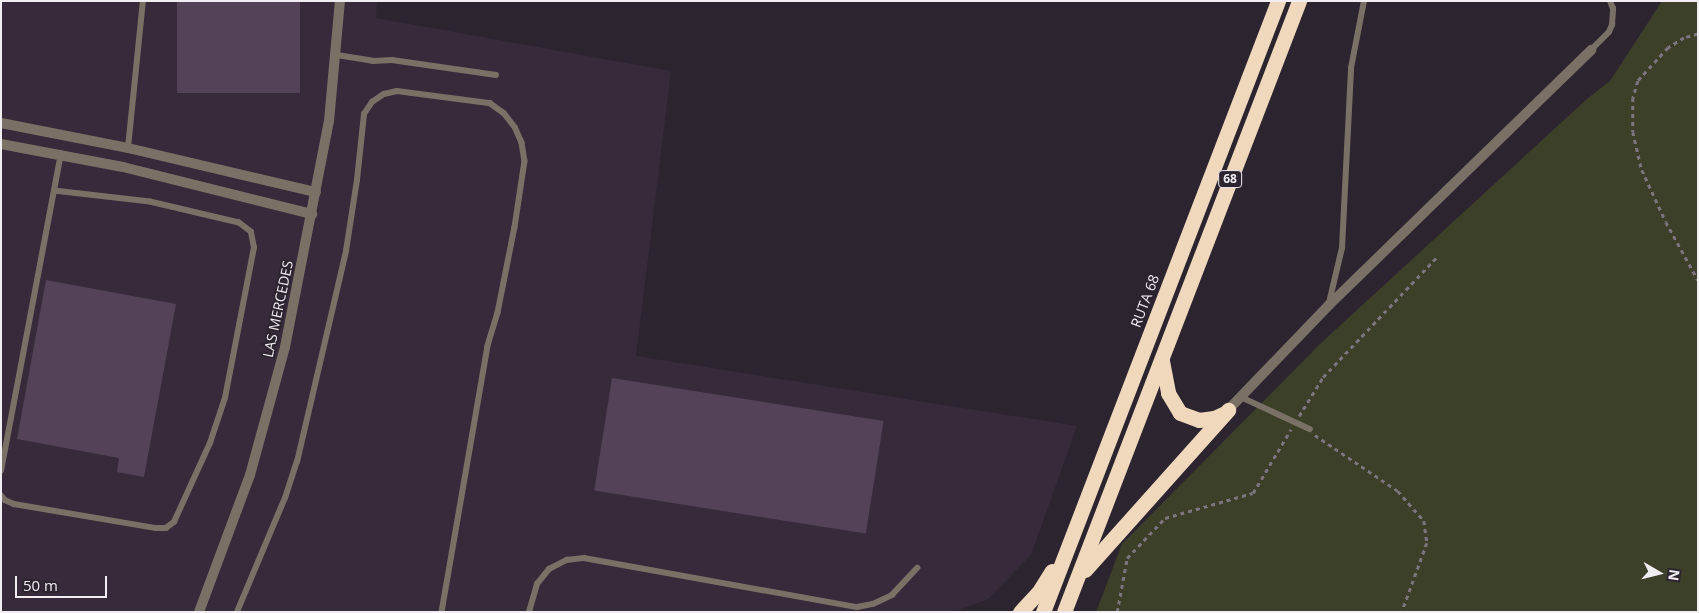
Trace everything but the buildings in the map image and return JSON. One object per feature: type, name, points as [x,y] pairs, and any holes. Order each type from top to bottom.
[{"type":"highway","name":"RUTA 68","points":[[1043,612],[1278,1]]},
{"type":"highway","name":"68","points":[[1064,612],[1299,1]]},
{"type":"highway","points":[[1162,357],[1168,393],[1180,414],[1194,420],[1207,420],[1228,410]]},
{"type":"highway","points":[[1077,578],[1228,410]]},
{"type":"highway","points":[[1020,612],[1038,593],[1070,542]]},
{"type":"street","name":"LAS MERCEDES","points":[[198,612],[250,475],[285,347],[329,121],[340,1]]},
{"type":"street","points":[[1228,410],[1328,305],[1591,50]]},
{"type":"street","points":[[1,123],[128,148],[316,192]]},
{"type":"street","points":[[1,144],[123,167],[312,214]]},
{"type":"street","points":[[123,167],[128,148]]},
{"type":"lane","points":[[128,148],[142,1]]},
{"type":"lane","points":[[1328,305],[1342,248],[1349,84],[1354,45],[1364,1]]},
{"type":"lane","points":[[1591,50],[1609,32],[1612,25],[1613,9],[1610,1]]},
{"type":"lane","points":[[336,55],[373,61],[392,60],[496,75]]},
{"type":"lane","points":[[237,612],[285,498],[297,462],[346,251],[357,180],[364,114],[372,102],[384,94],[397,91],[490,103],[504,113],[515,127],[522,143],[525,162],[502,294],[488,346],[442,612]]},
{"type":"lane","points":[[1,471],[61,154]]},
{"type":"lane","points":[[1,495],[5,500],[14,504],[156,528],[166,528],[174,522],[210,443],[225,398],[254,248],[251,232],[238,223],[150,202],[55,190]]},
{"type":"lane","points":[[1241,396],[1310,429]]},
{"type":"lane","points":[[529,612],[537,584],[549,569],[567,560],[584,558],[857,607],[884,600],[892,595],[917,568]]},
{"type":"path","points":[[1698,34],[1684,38],[1668,48],[1638,81],[1633,98],[1633,132],[1642,170],[1666,222],[1698,280]]},
{"type":"path","points":[[1117,612],[1127,558],[1165,518],[1253,493],[1323,377],[1437,257]]},
{"type":"path","points":[[1296,422],[1398,491],[1424,521],[1427,543],[1402,612]]},
{"type":"shaded area","points":[[1,1],[377,1],[376,18],[671,71],[636,356],[1077,426],[1031,555],[988,599],[954,612],[1,612]]},
{"type":"green space","points":[[1662,1],[1698,1],[1698,612],[1096,612],[1122,544],[1321,343],[1588,98],[1610,81]]}]
